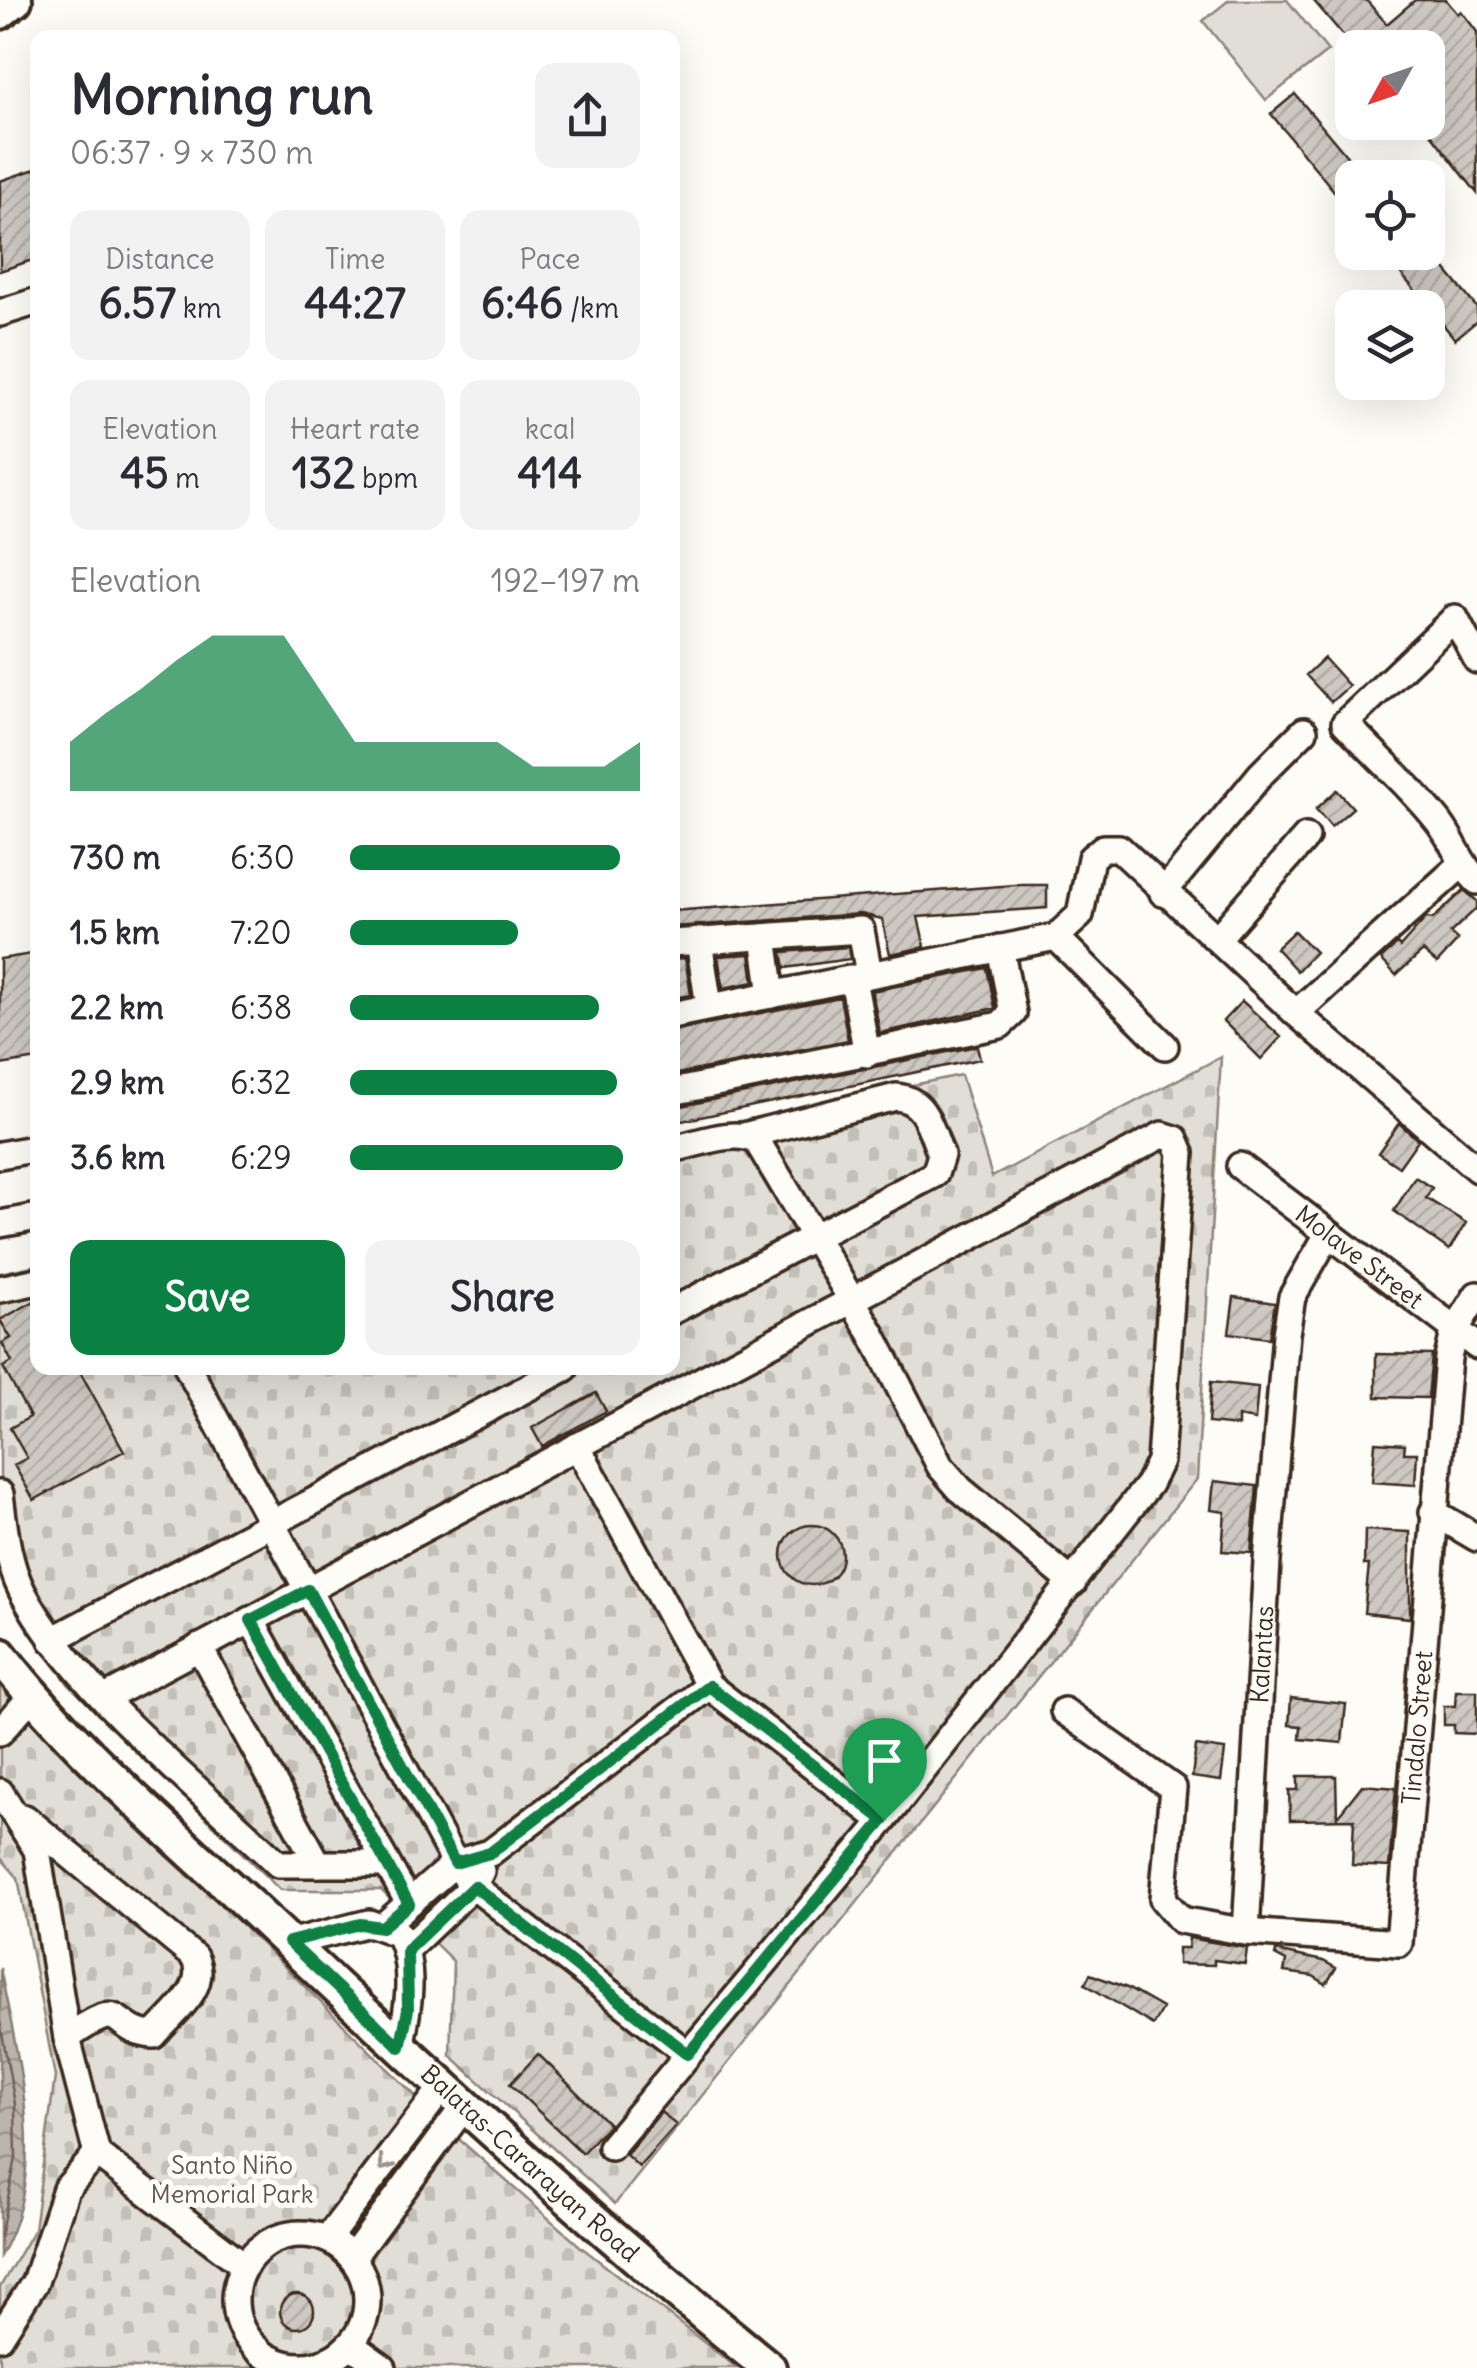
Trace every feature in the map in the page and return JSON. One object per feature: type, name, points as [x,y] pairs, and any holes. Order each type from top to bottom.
[{"type":"main road","points":[[0,12],[15,0]]},
{"type":"main road","name":"Balatas-Cararayan Road","points":[[0,1655],[32,1696],[452,2098],[616,2244],[769,2368]]},
{"type":"street","points":[[0,313],[30,304]]},
{"type":"street","points":[[1296,1013],[1469,873],[1458,846],[1434,814],[1345,723],[1455,618],[1477,660]]},
{"type":"street","points":[[1164,893],[1261,774],[1304,731]]},
{"type":"street","points":[[1218,938],[1306,837]]},
{"type":"street","points":[[680,1013],[1056,937],[1080,916],[1091,858],[1103,848],[1119,848],[1296,1013],[1477,1169]]},
{"type":"street","points":[[680,942],[861,930],[866,1054]]},
{"type":"street","points":[[764,937],[772,995]]},
{"type":"street","points":[[1056,937],[1164,1046]]},
{"type":"street","points":[[699,941],[710,1006]]},
{"type":"street","points":[[680,1090],[1000,1025],[1012,1013],[1000,948]]},
{"type":"street","points":[[680,1148],[747,1135],[896,1097],[910,1098],[920,1107],[941,1155],[935,1174],[680,1306]]},
{"type":"street","points":[[747,1135],[757,1141],[853,1300],[940,1466],[960,1489],[1073,1583]]},
{"type":"street","points":[[105,1698],[1162,1135],[1176,1139],[1181,1153],[1160,1461],[1149,1484],[884,1820],[612,2147]]},
{"type":"street","points":[[0,1155],[30,1149]]},
{"type":"street","name":"Molave Street","points":[[1240,1166],[1327,1236],[1477,1346]]},
{"type":"street","points":[[0,1224],[30,1218]]},
{"type":"street","name":"Kalantas","points":[[1246,1932],[1267,1561],[1286,1334],[1292,1298],[1327,1236]]},
{"type":"street","points":[[0,1288],[30,1282]]},
{"type":"street","points":[[1454,1332],[1477,1295]]},
{"type":"street","name":"Tindalo Street","points":[[1246,1932],[1399,1943],[1433,1512],[1454,1332]]},
{"type":"street","points":[[192,1375],[455,1863],[474,1886],[688,2054]]},
{"type":"street","points":[[52,1640],[552,1375]]},
{"type":"street","points":[[578,1446],[709,1686],[884,1820]]},
{"type":"street","points":[[0,1494],[6,1545],[20,1588],[52,1640],[105,1698],[278,1864],[387,1864]]},
{"type":"street","points":[[1433,1512],[1477,1538]]},
{"type":"street","points":[[251,1620],[409,1904]]},
{"type":"street","points":[[199,1647],[318,1864]]},
{"type":"street","points":[[382,1927],[455,1863],[490,1853],[709,1686]]},
{"type":"street","points":[[0,1732],[32,1696]]},
{"type":"street","points":[[1064,1710],[1174,1788],[1163,1898],[1181,1920],[1246,1932]]},
{"type":"street","points":[[4,1798],[194,1958],[200,1969],[200,1981],[154,2035],[140,2034],[124,2020],[110,2015],[95,2018],[68,2038]]},
{"type":"street","points":[[4,1798],[37,1850],[68,2038],[97,2154],[244,2266]]},
{"type":"street","points":[[407,1950],[474,1886],[490,1853]]},
{"type":"street","points":[[289,1942],[360,1924],[400,1934],[407,1950],[408,2010],[400,2047]]},
{"type":"street","points":[[327,2239],[452,2098]]},
{"type":"street","points":[[352,2258],[452,2098]]},
{"type":"street","points":[[0,2337],[35,2282],[66,2190],[97,2154]]},
{"type":"street","points":[[304,2234],[327,2239],[352,2258],[364,2278],[368,2302],[363,2325],[351,2345],[336,2358],[308,2366],[256,2360],[235,2303],[244,2266],[260,2248],[281,2237],[304,2234]]},
{"type":"street","points":[[351,2345],[383,2368]]},
{"type":"green space","points":[[1229,0],[1287,0],[1328,51],[1266,100],[1203,21]]},
{"type":"green space","points":[[1221,1057],[1197,1479],[615,2204],[450,2055],[453,1961],[381,1890],[280,1890],[68,1684],[10,1598],[0,1554],[0,1273],[30,1267],[30,1375],[680,1375],[680,1134],[961,1075],[992,1177]]},
{"type":"green space","name":"Santo Niño Memorial Park","points":[[0,1678],[15,1700],[461,2141],[581,2247],[737,2368],[0,2368],[0,2287],[34,2229],[55,2077],[18,1878],[0,1857]]},
{"type":"water","points":[[0,1968],[21,2076],[27,2151],[24,2188],[15,2223],[0,2256]]},
{"type":"building","points":[[1313,0],[1366,0],[1387,24],[1415,0],[1446,0],[1458,14],[1461,11],[1477,32],[1477,193],[1436,140],[1445,140],[1445,30],[1339,30]]},
{"type":"building","points":[[1295,94],[1350,160],[1335,160],[1335,192],[1271,114]]},
{"type":"building","points":[[30,171],[30,261],[0,271],[0,181]]},
{"type":"building","points":[[1445,269],[1477,308],[1477,321],[1455,339],[1445,327],[1445,290],[1414,290],[1398,270]]},
{"type":"building","points":[[1324,658],[1349,686],[1331,702],[1306,675]]},
{"type":"building","points":[[1337,790],[1353,808],[1331,827],[1316,809]]},
{"type":"building","points":[[1047,885],[1047,908],[918,917],[925,947],[890,954],[882,919],[861,914],[680,926],[680,910]]},
{"type":"building","points":[[1464,890],[1477,901],[1477,908],[1450,933],[1458,940],[1437,963],[1423,951],[1396,975],[1381,959]]},
{"type":"building","points":[[1294,931],[1315,952],[1297,971],[1276,948]]},
{"type":"building","points":[[848,947],[850,959],[785,968],[782,952]]},
{"type":"building","points":[[30,954],[30,1060],[0,1065],[0,959]]},
{"type":"building","points":[[750,954],[754,982],[723,988],[718,956]]},
{"type":"building","points":[[680,958],[685,958],[691,995],[680,997]]},
{"type":"building","points":[[987,968],[995,1008],[880,1033],[872,991]]},
{"type":"building","points":[[840,997],[848,1040],[680,1073],[680,1029]]},
{"type":"building","points":[[1242,1001],[1281,1037],[1261,1059],[1223,1021]]},
{"type":"building","points":[[977,1046],[980,1059],[680,1121],[680,1106]]},
{"type":"building","points":[[1399,1123],[1418,1140],[1399,1167],[1378,1153]]},
{"type":"building","points":[[1415,1177],[1432,1188],[1426,1198],[1466,1223],[1449,1250],[1394,1211]]},
{"type":"building","points":[[1234,1297],[1275,1303],[1269,1338],[1229,1333]]},
{"type":"building","points":[[30,1303],[30,1375],[82,1375],[124,1451],[34,1500],[14,1465],[27,1458],[10,1428],[30,1417],[3,1367],[12,1362],[2,1343],[11,1338],[0,1320]]},
{"type":"building","points":[[1376,1354],[1432,1355],[1428,1398],[1376,1397]]},
{"type":"building","points":[[1211,1382],[1258,1387],[1255,1420],[1238,1417],[1238,1426],[1208,1423]]},
{"type":"building","points":[[596,1393],[606,1411],[542,1446],[532,1428]]},
{"type":"building","points":[[1375,1442],[1405,1444],[1404,1453],[1417,1453],[1415,1485],[1372,1482]]},
{"type":"building","points":[[1214,1481],[1257,1486],[1251,1553],[1222,1551],[1225,1512],[1211,1510]]},
{"type":"building","points":[[812,1525],[833,1534],[842,1555],[833,1576],[812,1585],[791,1576],[782,1555],[791,1534]]},
{"type":"building","points":[[1365,1530],[1410,1532],[1410,1618],[1364,1613],[1369,1565],[1364,1565]]},
{"type":"building","points":[[1456,1691],[1477,1691],[1477,1734],[1454,1733],[1454,1725],[1444,1725],[1444,1706],[1455,1706]]},
{"type":"building","points":[[1291,1698],[1346,1704],[1342,1743],[1300,1739],[1301,1726],[1289,1725]]},
{"type":"building","points":[[1196,1746],[1225,1750],[1221,1781],[1192,1777]]},
{"type":"building","points":[[1298,1776],[1336,1776],[1337,1817],[1362,1785],[1396,1788],[1389,1867],[1352,1865],[1354,1819],[1290,1820],[1289,1790],[1298,1790]]},
{"type":"building","points":[[1189,1938],[1247,1948],[1245,1964],[1214,1960],[1214,1965],[1178,1964],[1178,1948],[1188,1948]]},
{"type":"building","points":[[1276,1951],[1323,1961],[1336,1968],[1326,1984],[1313,1976],[1284,1972],[1286,1961],[1275,1955]]},
{"type":"building","points":[[1090,1974],[1127,1988],[1162,2008],[1153,2025],[1085,1984]]},
{"type":"building","points":[[538,2054],[609,2124],[582,2153],[510,2084]]},
{"type":"building","points":[[661,2112],[676,2125],[639,2167],[626,2155]]},
{"type":"building","points":[[297,2294],[309,2299],[314,2311],[309,2323],[297,2328],[285,2323],[280,2311],[285,2299]]},
{"type":"route","points":[[308,1590],[455,1863],[490,1853],[709,1686],[884,1820],[688,2054],[474,1886],[407,1950],[408,2010],[400,2047],[289,1942],[360,1924],[382,1927],[409,1904],[251,1620],[308,1590]]}]
